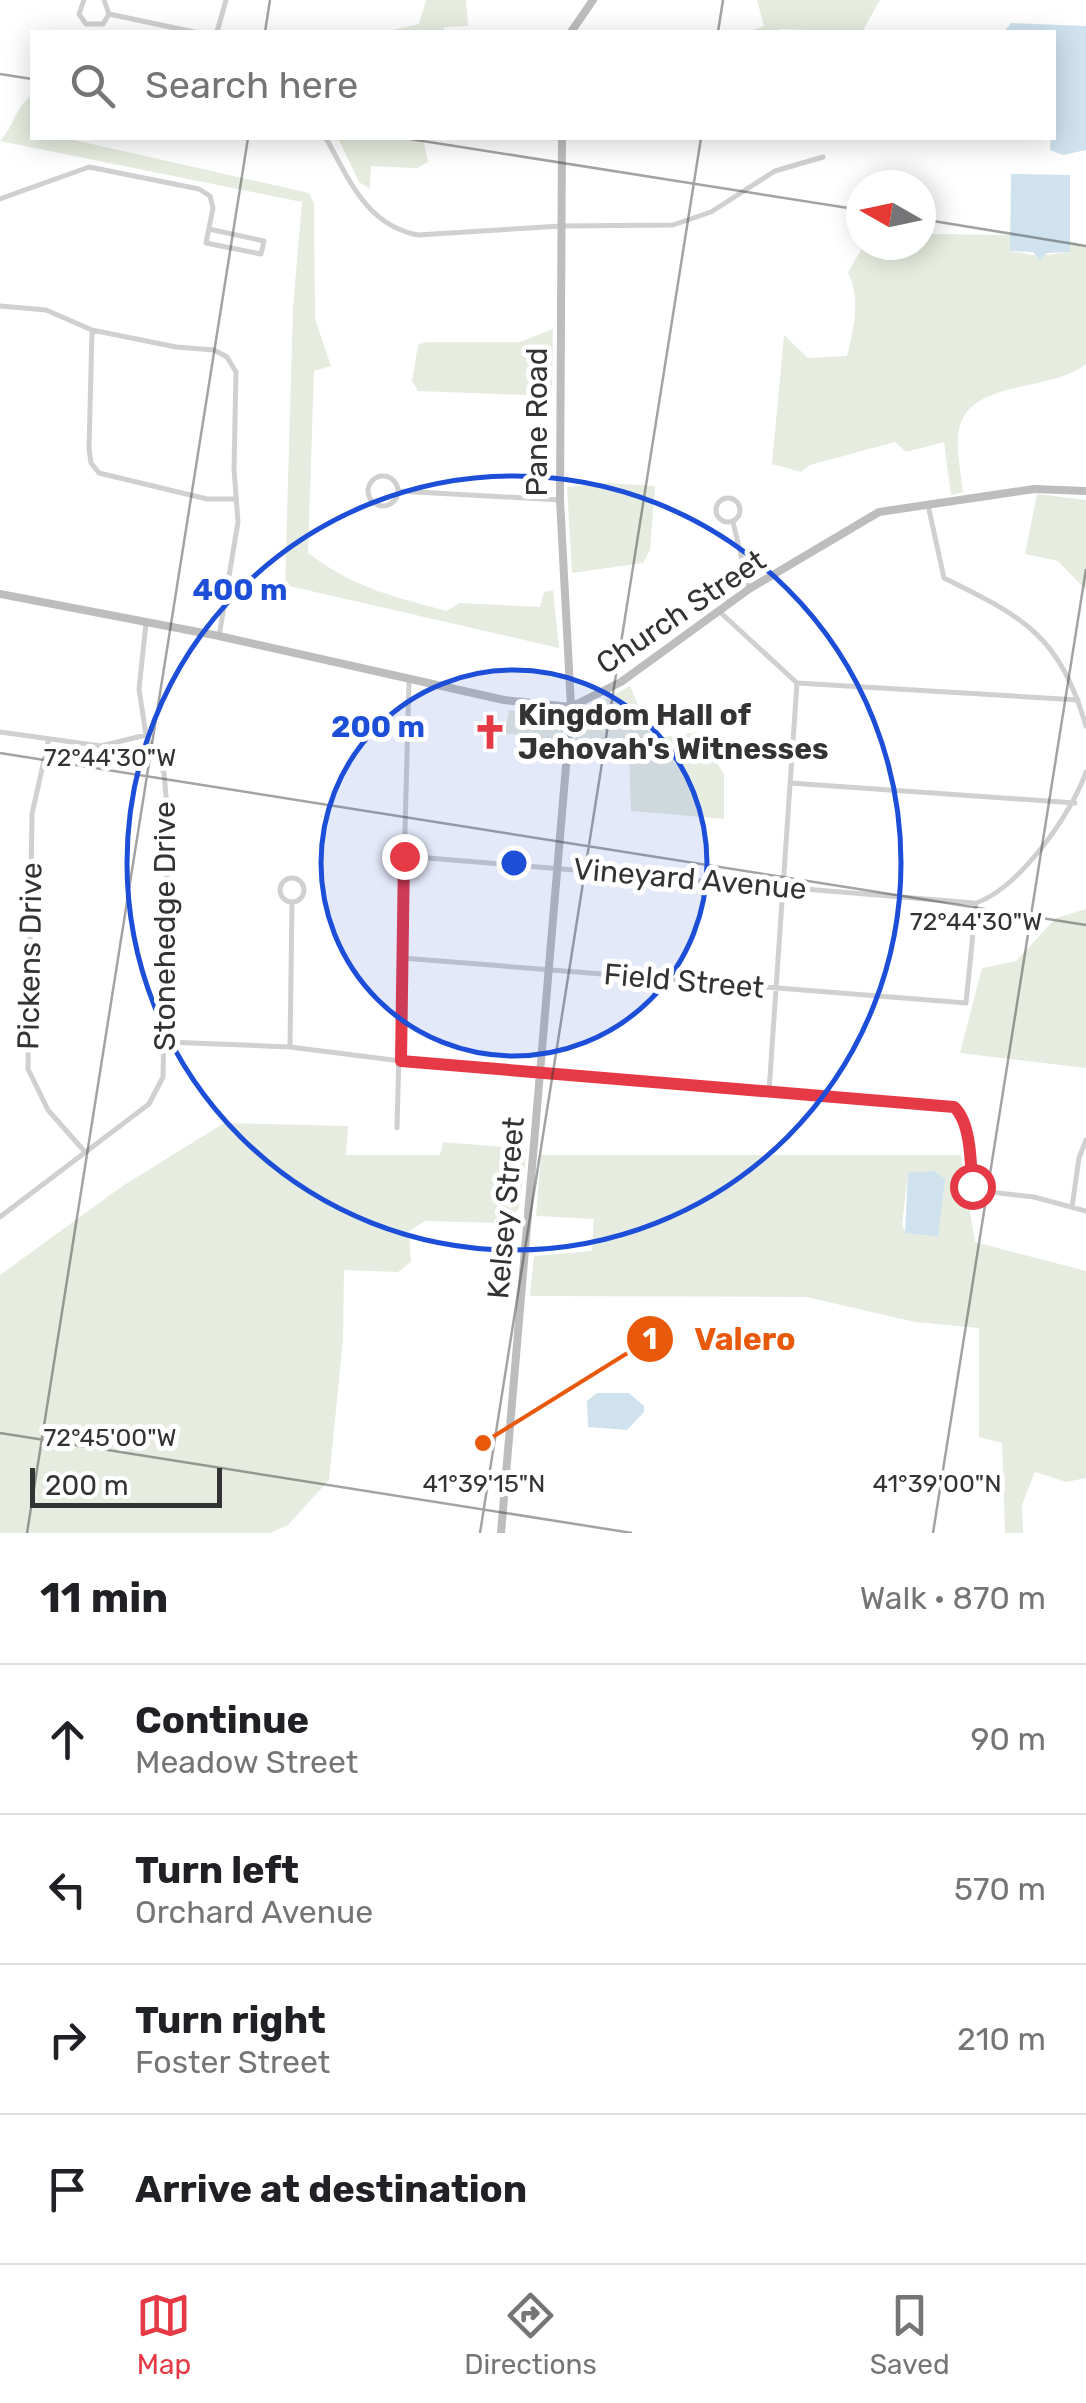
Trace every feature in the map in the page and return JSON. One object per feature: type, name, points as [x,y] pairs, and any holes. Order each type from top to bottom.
[{"type":"street","points":[[84,0],[79,14],[86,24],[97,26],[109,14]]},
{"type":"street","points":[[104,0],[109,14]]},
{"type":"street","points":[[218,30],[226,0]]},
{"type":"street","points":[[572,30],[593,0]]},
{"type":"street","points":[[109,14],[185,30]]},
{"type":"street","points":[[327,140],[366,206],[398,230],[437,235],[560,226],[682,224],[728,202],[775,171],[823,158]]},
{"type":"street","name":"Pane Road","points":[[562,140],[560,500],[571,707]]},
{"type":"street","points":[[0,200],[88,167],[199,189],[210,196],[206,243],[261,254],[264,241],[209,229]]},
{"type":"street","points":[[0,306],[46,310],[92,330],[176,348],[214,350],[228,357],[236,372],[238,546],[219,636]]},
{"type":"street","points":[[92,330],[89,448],[91,463],[98,472],[208,499],[236,499]]},
{"type":"street","points":[[384,476],[393,479],[398,491],[393,502],[382,506],[368,492],[372,481],[384,476]]},
{"type":"street","name":"Church Street","points":[[571,707],[610,688],[721,613],[749,589],[879,512],[1034,489],[1086,490]]},
{"type":"street","points":[[398,491],[560,500]]},
{"type":"street","points":[[733,522],[721,521],[716,514],[716,506],[724,498],[738,504],[740,512],[733,522],[749,589]]},
{"type":"street","points":[[928,505],[944,578],[1010,611],[1056,650],[1086,726]]},
{"type":"street","points":[[0,594],[219,636],[504,700],[571,707]]},
{"type":"street","points":[[721,613],[797,683],[1078,700]]},
{"type":"street","name":"Stonehedge Drive","points":[[0,1217],[150,1104],[163,1077],[167,1042],[168,818],[164,773],[146,735],[139,689],[146,623]]},
{"type":"street","points":[[397,1128],[409,681]]},
{"type":"street","points":[[769,1091],[772,988],[797,683]]},
{"type":"street","name":"Kelsey Street","points":[[501,1533],[571,707]]},
{"type":"street","points":[[0,732],[48,742],[102,746],[146,735]]},
{"type":"street","name":"Pickens Drive","points":[[48,742],[32,814],[28,1069],[48,1110],[86,1152]]},
{"type":"street","points":[[976,903],[1046,846],[1075,804],[1086,772]]},
{"type":"street","points":[[790,783],[1075,804]]},
{"type":"street","name":"Vineyard Avenue","points":[[404,856],[976,903]]},
{"type":"street","points":[[291,878],[299,880],[304,889],[299,900],[292,902],[280,892],[284,881],[291,878]]},
{"type":"street","points":[[290,1047],[292,902]]},
{"type":"street","name":"Field Street","points":[[402,958],[966,1003],[976,903]]},
{"type":"street","points":[[167,1042],[290,1047],[401,1061],[958,1108],[972,1162],[972,1186],[980,1192],[1034,1197],[1086,1211]]},
{"type":"street","points":[[1072,1206],[1078,1158],[1086,1140]]},
{"type":"shaded area","points":[[426,0],[466,0],[468,26],[394,30],[419,24]]},
{"type":"shaded area","points":[[757,0],[880,0],[863,30],[753,30],[764,26]]},
{"type":"shaded area","points":[[30,96],[30,140],[74,140],[309,193],[314,203],[315,319],[331,366],[314,371],[308,553],[358,583],[446,611],[460,603],[540,607],[544,592],[553,590],[559,648],[285,585],[293,307],[302,202],[0,141]]},
{"type":"shaded area","points":[[339,140],[423,140],[428,162],[417,168],[371,166],[370,189],[359,182]]},
{"type":"shaded area","points":[[936,234],[1010,235],[1010,251],[1038,256],[1070,252],[1070,241],[1086,246],[1086,364],[1051,380],[991,395],[975,404],[963,418],[958,437],[963,492],[951,495],[944,442],[906,452],[895,442],[810,465],[801,472],[772,464],[784,335],[808,358],[847,356],[855,304],[848,272],[855,260],[936,260]]},
{"type":"shaded area","points":[[553,329],[552,396],[418,391],[412,381],[418,345],[426,342],[520,342]]},
{"type":"shaded area","points":[[606,483],[655,486],[650,550],[643,563],[572,573],[567,487]]},
{"type":"shaded area","points":[[1037,494],[1086,500],[1086,590],[1058,561],[1025,554]]},
{"type":"shaded area","points":[[630,686],[652,739],[697,732],[724,774],[724,819],[631,811],[629,754],[575,747],[576,716]]},
{"type":"shaded area","points":[[509,710],[557,716],[564,723],[562,743],[505,733]]},
{"type":"shaded area","points":[[1086,909],[1086,1068],[960,1053],[982,968],[1016,961],[1056,918]]},
{"type":"shaded area","points":[[224,1123],[348,1126],[346,1155],[440,1155],[443,1142],[527,1149],[519,1209],[503,1223],[425,1221],[409,1231],[411,1262],[398,1272],[344,1270],[343,1339],[329,1480],[288,1525],[270,1533],[0,1533],[0,1275],[121,1187]]},
{"type":"shaded area","points":[[541,1155],[961,1155],[975,1242],[1086,1271],[1086,1478],[1066,1482],[1035,1472],[1022,1505],[1023,1533],[1005,1533],[1002,1443],[979,1437],[979,1328],[915,1322],[806,1297],[530,1296],[534,1256],[592,1251],[594,1219],[536,1216]],"holes":[[[908,1173],[938,1237],[906,1233],[902,1225]]]},
{"type":"water","points":[[1011,23],[1086,26],[1086,150],[1063,155],[1050,150],[1050,140],[1056,140],[1056,30],[1006,30]]},
{"type":"water","points":[[1011,174],[1070,175],[1070,252],[1047,253],[1040,260],[1033,252],[1010,251]]},
{"type":"water","points":[[934,1171],[945,1179],[938,1237],[905,1233],[908,1173]]},
{"type":"water","points":[[597,1393],[629,1393],[644,1406],[644,1412],[627,1430],[588,1427],[587,1401]]},
{"type":"place","name":"Kingdom Hall of Jehovah's Witnesses","points":[[490,732]]},
{"type":"place","name":"Valero","points":[[483,1443]]},
{"type":"route","points":[[404,856],[401,1061],[954,1107],[960,1112],[970,1147],[972,1186]]}]
